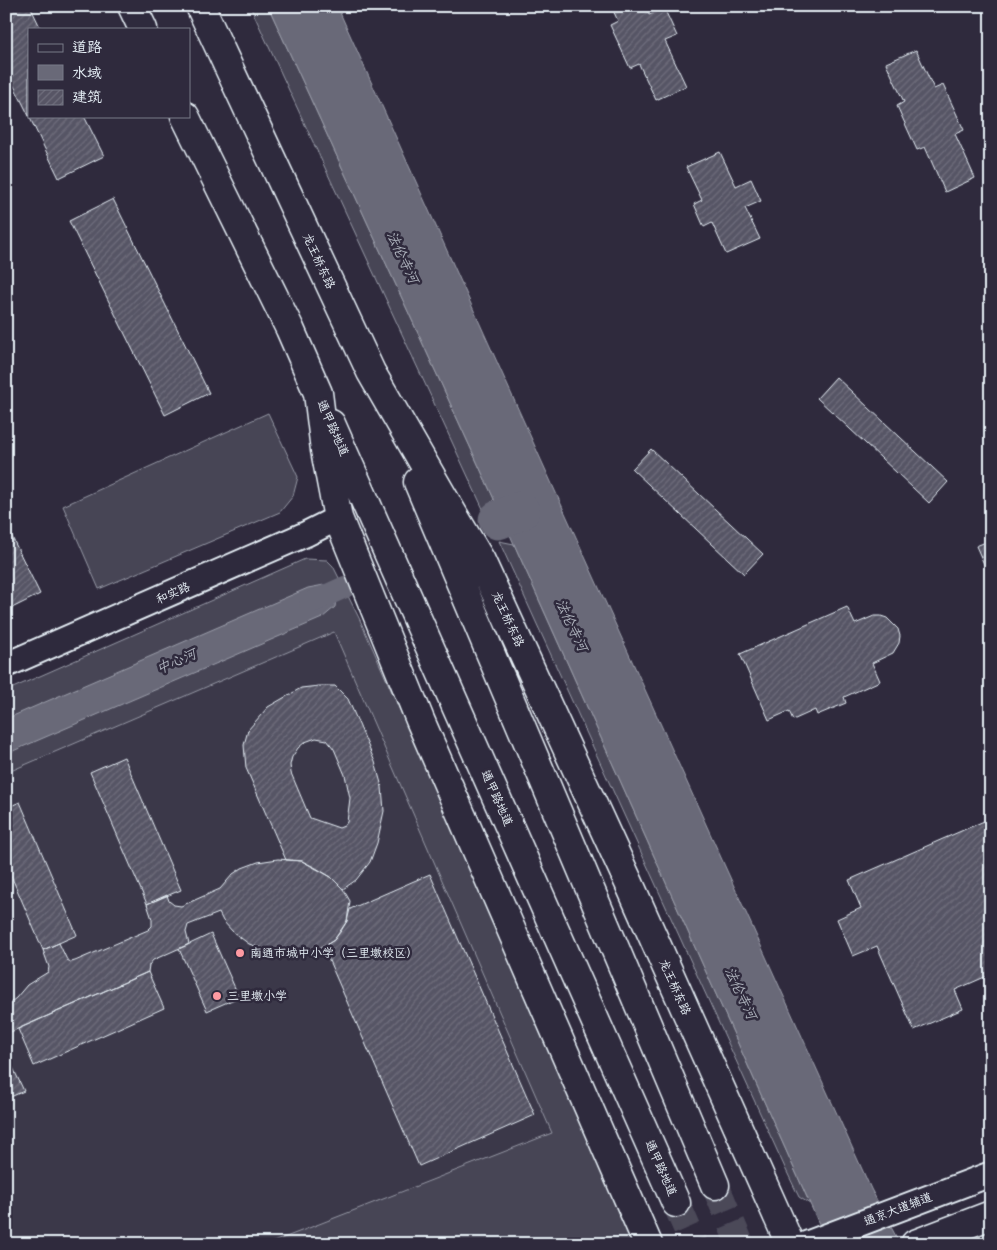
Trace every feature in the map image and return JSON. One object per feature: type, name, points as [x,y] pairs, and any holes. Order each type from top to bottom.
[{"type":"main road","points":[[132,6],[143,28]]},
{"type":"main road","name":"龙王桥东路","points":[[200,6],[371,372],[481,560],[629,883],[790,1244]]},
{"type":"main road","points":[[186,118],[290,329],[318,393],[325,450],[338,518],[420,720],[648,1244]]},
{"type":"main road","points":[[371,372],[714,1185]]},
{"type":"main road","name":"通甲路地道","points":[[318,393],[676,1203]]},
{"type":"main road","points":[[922,1241],[991,1215]]},
{"type":"street","name":"和实路","points":[[6,666],[306,534],[338,518]]},
{"type":"street","name":"通京大道辅道","points":[[806,1244],[991,1174]]},
{"type":"shaded area","points":[[250,6],[268,6],[494,499],[484,511]]},
{"type":"shaded area","points":[[268,413],[298,477],[293,496],[280,512],[99,589],[63,506]]},
{"type":"shaded area","points":[[499,541],[514,544],[810,1204],[799,1197],[786,1170]]},
{"type":"shaded area","points":[[305,559],[327,560],[333,566],[360,620],[625,1218],[633,1244],[268,1244],[552,1133],[334,632],[6,773],[6,691]]},
{"type":"shaded area","name":"南通市城中小学（三里墩校区）","points":[[334,631],[552,1133],[268,1244],[6,1244],[6,773]]},
{"type":"water","name":"法伦寺河","points":[[268,6],[337,6],[871,1189],[900,1244],[828,1244],[494,499]]},
{"type":"water","points":[[324,585],[337,591],[335,607],[322,618],[6,754],[6,719],[308,588]]},
{"type":"building","points":[[6,6],[30,6],[41,28],[28,28],[28,114],[6,70]]},
{"type":"building","points":[[611,6],[645,6],[649,15],[664,8],[677,36],[665,41],[686,86],[656,100],[639,64],[630,68],[610,25],[618,21]]},
{"type":"building","points":[[916,50],[934,89],[943,85],[964,130],[955,134],[975,178],[945,192],[925,147],[917,150],[897,106],[904,102],[886,63]]},
{"type":"building","points":[[30,118],[85,118],[104,156],[59,178]]},
{"type":"building","points":[[720,152],[736,186],[751,179],[761,201],[745,208],[760,239],[726,254],[712,223],[704,227],[694,204],[702,200],[686,167]]},
{"type":"building","points":[[113,199],[209,393],[165,415],[69,221]]},
{"type":"building","points":[[836,377],[948,482],[929,503],[817,398]]},
{"type":"building","points":[[651,449],[763,554],[744,574],[632,469]]},
{"type":"building","points":[[6,525],[40,594],[6,611]]},
{"type":"building","points":[[991,540],[991,580],[976,546]]},
{"type":"building","points":[[847,607],[855,624],[874,616],[881,616],[887,618],[898,629],[899,643],[893,653],[872,663],[880,681],[844,697],[846,703],[817,715],[815,710],[793,720],[789,711],[769,720],[740,654]]},
{"type":"building","points":[[335,686],[348,699],[375,762],[382,787],[384,811],[377,843],[370,862],[356,880],[343,889],[331,877],[316,868],[302,861],[286,860],[246,768],[244,745],[248,730],[268,707],[301,688]],"holes":[[[316,738],[327,740],[334,749],[345,775],[350,798],[347,822],[339,828],[310,818],[291,773],[292,757],[298,748],[305,742]]]},
{"type":"building","points":[[124,757],[181,890],[147,904],[90,772]]},
{"type":"building","points":[[20,802],[77,935],[43,950],[6,864],[6,808]]},
{"type":"building","points":[[991,818],[991,985],[987,976],[955,990],[963,1009],[914,1030],[877,946],[853,956],[837,919],[861,908],[849,880]]},
{"type":"building","points":[[278,859],[302,861],[331,877],[343,889],[350,901],[347,921],[334,940],[311,952],[292,954],[270,951],[249,944],[233,932],[223,921],[219,913],[188,925],[186,932],[189,944],[153,960],[149,965],[148,972],[6,1034],[6,1006],[27,985],[48,972],[49,967],[43,950],[59,943],[67,960],[75,961],[148,930],[152,926],[152,919],[147,904],[167,895],[169,901],[174,905],[181,906],[220,889],[233,874],[242,868],[258,862]]},
{"type":"building","points":[[430,874],[535,1115],[419,1166],[323,947],[334,940],[341,931],[347,921],[350,909]]},
{"type":"building","points":[[211,934],[239,997],[207,1011],[179,949]]},
{"type":"building","points":[[148,972],[164,1008],[34,1066],[18,1029]]},
{"type":"building","points":[[6,1053],[24,1091],[6,1099]]},
{"type":"waterway","name":"中心河","points":[[498,520],[520,511]]},
{"type":"waterway","name":"中心河","points":[[310,603],[345,587]]},
{"type":"tunnel","points":[[715,1185],[740,1244]]},
{"type":"tunnel","points":[[676,1203],[694,1244]]},
{"type":"place","name":"南通市城中小学（三里墩校区）","points":[[240,953]]},
{"type":"place","name":"三里墩小学","points":[[217,996]]}]
